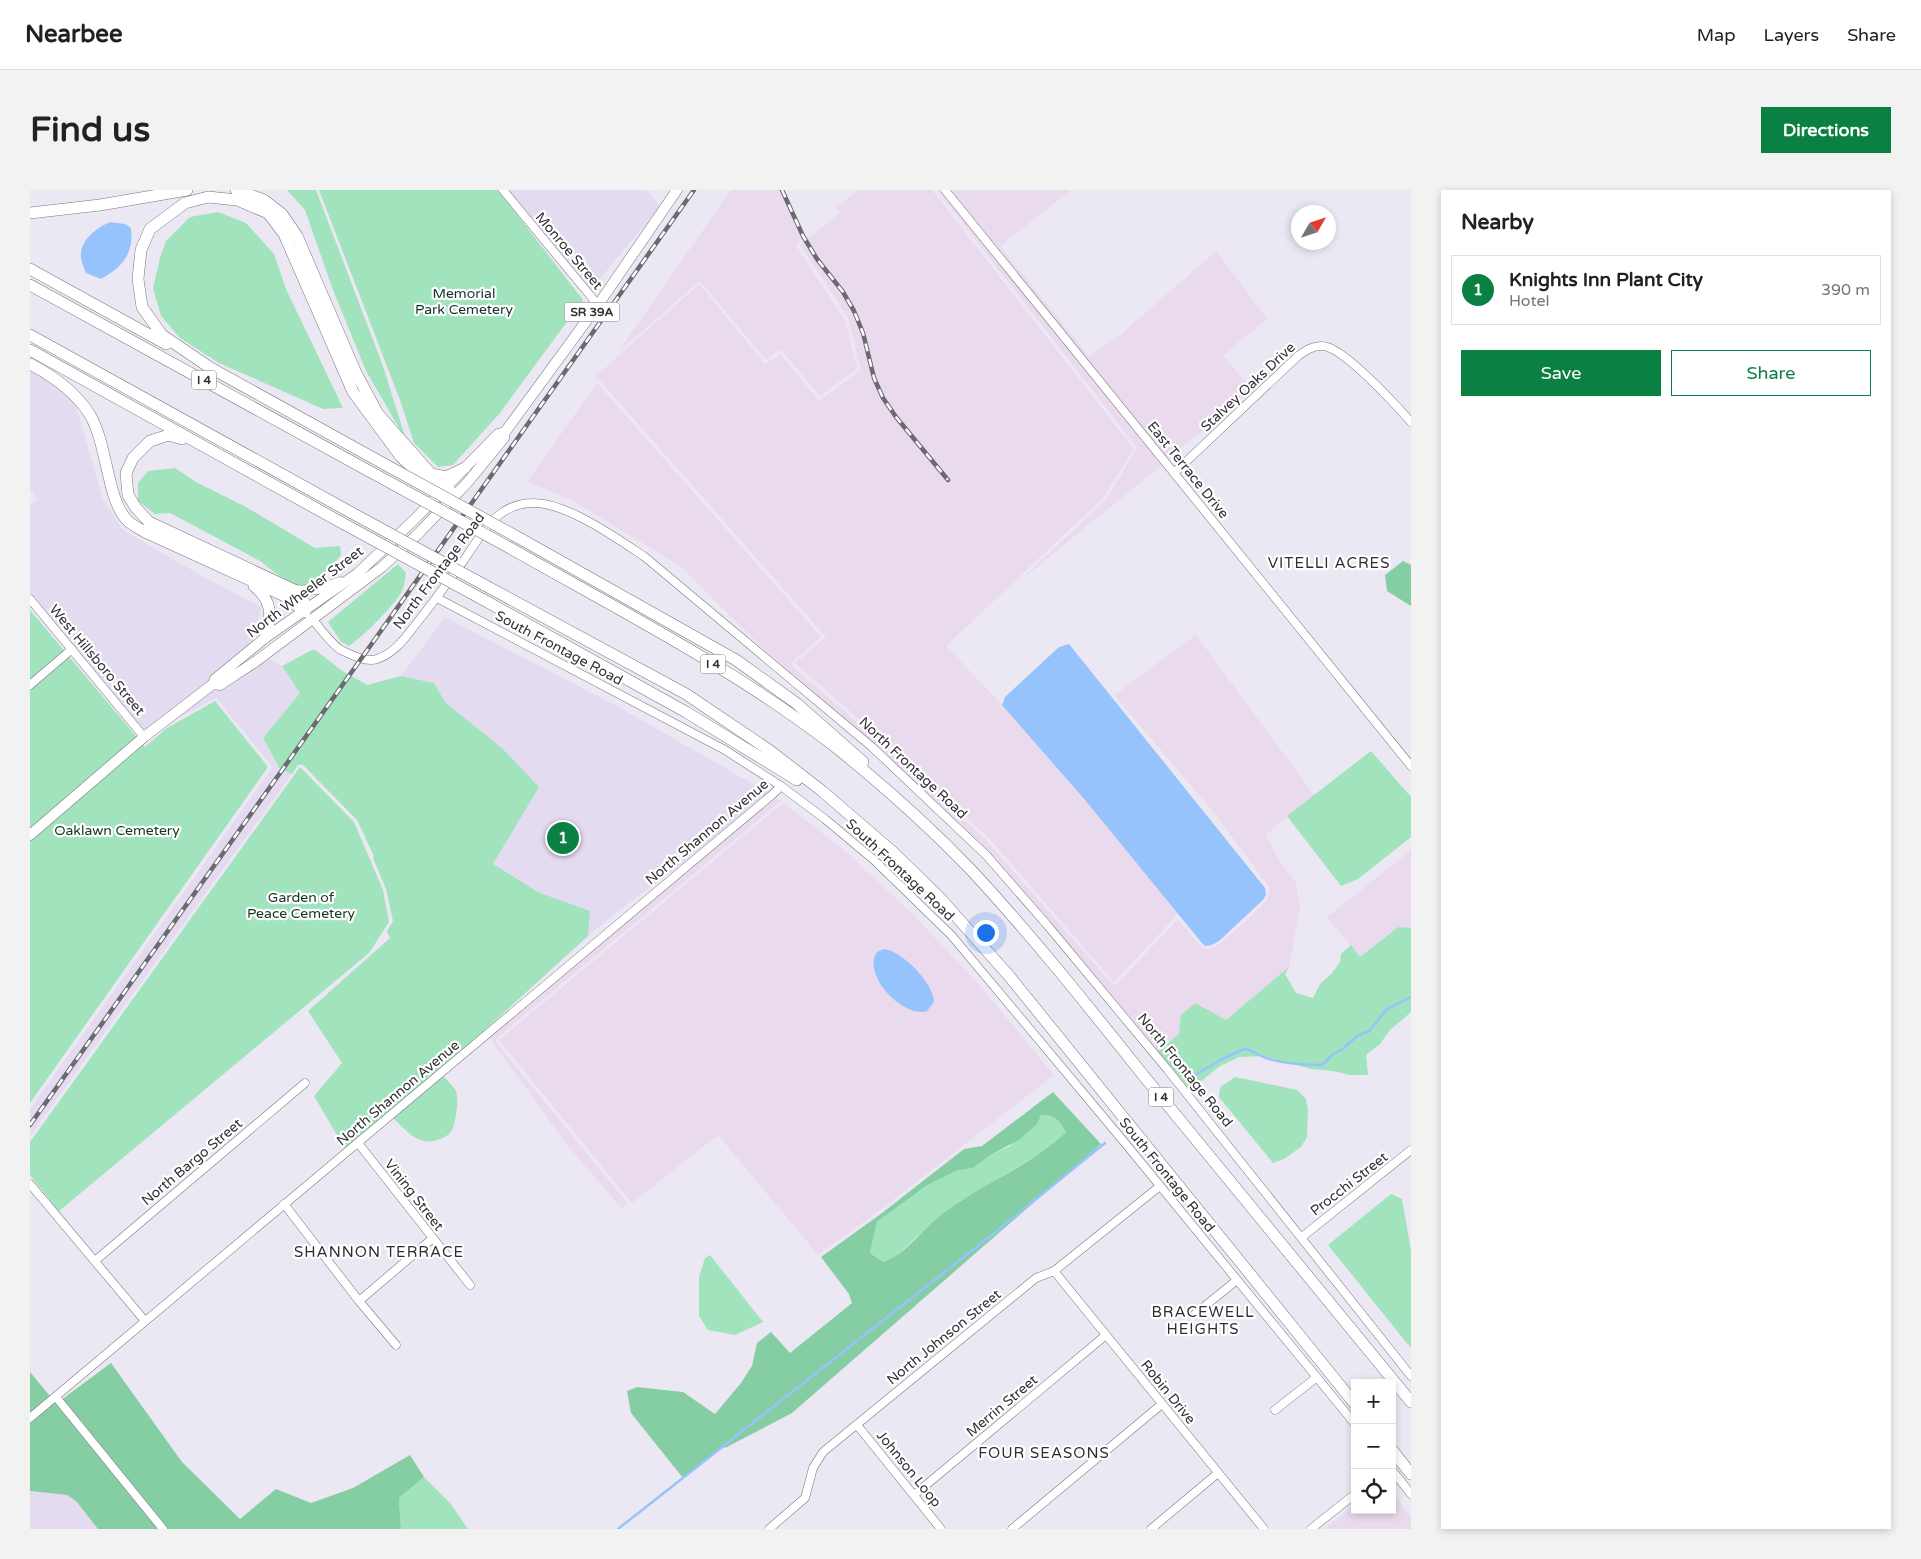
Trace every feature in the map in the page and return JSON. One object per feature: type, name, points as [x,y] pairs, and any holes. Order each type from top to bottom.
[{"type":"highway","points":[[30,213],[100,206],[187,190]]},
{"type":"highway","points":[[236,190],[264,200],[282,214],[297,236],[356,373],[378,414],[443,491]]},
{"type":"highway","points":[[215,371],[162,335],[142,307],[138,279],[141,250],[150,229],[185,203],[208,197],[237,200],[268,213],[274,220],[284,234],[354,392],[401,457],[453,498]]},
{"type":"highway","points":[[30,269],[521,539],[736,660],[796,702],[857,755],[900,802]]},
{"type":"highway","name":"I 4","points":[[30,285],[510,548],[686,648],[752,688],[837,748],[900,802],[972,872],[1044,953],[1411,1402]]},
{"type":"highway","points":[[30,335],[686,694],[769,750],[843,808],[894,853],[940,898],[979,941],[1351,1399]]},
{"type":"highway","points":[[30,350],[686,712],[843,808]]},
{"type":"highway","points":[[30,364],[52,376],[73,394],[91,416],[102,448],[117,506],[126,520],[145,532],[285,596],[309,616]]},
{"type":"highway","points":[[198,443],[169,435],[150,441],[133,458],[126,473],[128,495],[132,502],[149,522],[294,590],[306,605],[309,616]]},
{"type":"highway","points":[[430,474],[446,477],[466,468]]},
{"type":"highway","points":[[243,577],[262,592],[270,605],[270,623],[265,638]]},
{"type":"highway","points":[[1396,1455],[1411,1474]]},
{"type":"main road","name":"SR 39A","points":[[443,491],[498,434],[504,432],[598,305],[677,190]]},
{"type":"main road","name":"SR 39A","points":[[453,498],[499,445],[504,438],[504,432]]},
{"type":"main road","name":"North Wheeler Street","points":[[213,684],[220,685],[309,616],[443,491]]},
{"type":"main road","name":"North Wheeler Street","points":[[30,834],[144,737],[213,684],[215,679],[265,638],[309,616],[367,580],[418,534],[453,498]]},
{"type":"main road","points":[[294,590],[304,591],[323,588],[353,577]]},
{"type":"street","name":"Monroe Street","points":[[503,190],[598,305]]},
{"type":"street","name":"East Terrace Drive","points":[[945,190],[1411,766]]},
{"type":"street","name":"Stalvey Oaks Drive","points":[[1174,473],[1298,356],[1310,348],[1323,346],[1335,350],[1376,386],[1411,422]]},
{"type":"street","name":"North Frontage Road","points":[[309,616],[340,649],[361,658],[376,660],[397,648],[437,598],[473,546],[496,517],[511,507],[524,503],[536,502],[549,505],[574,515],[609,533],[645,556],[859,735],[986,856],[1048,926],[1167,1069],[1411,1376]]},
{"type":"street","name":"West Hillsboro Street","points":[[30,598],[144,737]]},
{"type":"street","name":"South Frontage Road","points":[[437,598],[690,731],[753,767],[825,818],[874,860],[952,936],[1351,1419]]},
{"type":"street","points":[[30,685],[72,649]]},
{"type":"street","name":"North Shannon Avenue","points":[[30,1418],[781,786]]},
{"type":"street","name":"North Bargo Street","points":[[96,1260],[305,1083]]},
{"type":"street","name":"Vining Street","points":[[358,1143],[470,1286]]},
{"type":"street","name":"Procchi Street","points":[[1302,1237],[1411,1150]]},
{"type":"street","points":[[30,1184],[96,1260],[145,1321]]},
{"type":"street","name":"North Johnson Street","points":[[769,1529],[804,1498],[813,1468],[823,1452],[1036,1278],[1054,1271],[1160,1186]]},
{"type":"street","points":[[284,1204],[359,1301],[396,1345]]},
{"type":"street","points":[[359,1301],[433,1238]]},
{"type":"street","name":"Robin Drive","points":[[1054,1271],[1264,1529]]},
{"type":"street","points":[[1195,1314],[1237,1280]]},
{"type":"street","name":"Merrin Street","points":[[914,1495],[1106,1335]]},
{"type":"street","points":[[1274,1410],[1317,1377]]},
{"type":"street","points":[[56,1396],[163,1529]]},
{"type":"street","points":[[1012,1529],[1162,1404]]},
{"type":"street","name":"Johnson Loop","points":[[857,1425],[941,1529]]},
{"type":"street","points":[[1151,1529],[1218,1473]]},
{"type":"street","points":[[1396,1475],[1411,1494]]},
{"type":"street","points":[[1311,1529],[1351,1497]]},
{"type":"shaded area","points":[[509,190],[647,190],[660,206],[591,290]]},
{"type":"shaded area","points":[[731,190],[784,190],[806,237],[798,243],[797,247],[845,320],[857,369],[820,396],[782,351],[778,351],[766,360],[700,281],[618,352]]},
{"type":"shaded area","points":[[858,190],[932,190],[1134,449],[1103,498],[946,646],[1002,705],[1085,800],[1178,914],[1114,982],[989,838],[901,756],[795,663],[826,637],[596,376],[699,284],[765,364],[780,354],[819,401],[861,370],[848,318],[800,245],[840,213],[836,208]]},
{"type":"shaded area","points":[[937,190],[940,190],[1162,465],[1016,584],[1106,500],[1137,448]]},
{"type":"shaded area","points":[[951,190],[1071,190],[1000,246],[1089,356],[1120,335],[1216,251],[1267,319],[1223,355],[1252,390],[1168,459]]},
{"type":"shaded area","points":[[30,368],[50,379],[75,403],[103,499],[123,530],[204,577],[261,607],[253,644],[209,682],[145,731],[30,592],[30,505],[38,500],[30,489]]},
{"type":"shaded area","points":[[597,383],[821,637],[793,661],[792,666],[899,759],[986,840],[1113,985],[1117,984],[1178,919],[1198,944],[1205,949],[1212,948],[1221,943],[1257,911],[1269,895],[1269,887],[1215,814],[1114,695],[1196,635],[1314,795],[1266,835],[1280,862],[1296,883],[1300,908],[1289,967],[1226,1020],[1181,1015],[1179,1034],[1158,1051],[990,853],[875,744],[766,651],[680,566],[570,499],[527,482]]},
{"type":"shaded area","points":[[445,617],[615,705],[769,793],[691,857],[588,936],[590,911],[538,892],[493,864],[538,787],[503,749],[445,702],[434,683],[401,676]]},
{"type":"shaded area","points":[[267,657],[282,666],[300,693],[263,738],[278,768],[292,774],[31,1135],[30,1109],[272,768],[216,698],[166,725],[213,689]]},
{"type":"shaded area","points":[[776,797],[781,801],[496,1039],[496,1042],[628,1204],[622,1209],[567,1145],[489,1037]]},
{"type":"shaded area","points":[[783,803],[839,846],[913,914],[980,986],[1054,1075],[880,1210],[818,1255],[718,1135],[632,1203],[499,1040]]},
{"type":"shaded area","points":[[1411,850],[1411,928],[1397,927],[1360,957],[1327,917]]},
{"type":"shaded area","points":[[30,1491],[67,1495],[76,1501],[98,1529],[30,1529]]},
{"type":"shaded area","points":[[1396,1497],[1411,1516],[1411,1529],[1324,1529],[1351,1507],[1351,1514],[1396,1514]]},
{"type":"green space","points":[[287,190],[316,190],[383,366],[406,440],[366,371],[333,290],[305,210]]},
{"type":"green space","name":"Memorial Park Cemetery","points":[[319,190],[498,190],[583,300],[500,413],[453,465],[438,467],[414,443],[400,400]]},
{"type":"green space","points":[[218,212],[246,223],[274,254],[286,289],[343,408],[323,409],[219,363],[180,338],[161,316],[153,288],[166,241],[190,217]]},
{"type":"green space","points":[[175,468],[196,482],[246,507],[315,548],[340,546],[341,555],[329,570],[309,585],[295,585],[260,561],[170,513],[155,514],[138,501],[138,483],[148,471]]},
{"type":"green space","points":[[1403,561],[1411,565],[1411,606],[1387,591],[1385,575]]},
{"type":"green space","points":[[398,564],[406,573],[404,587],[400,595],[355,642],[349,646],[341,642],[328,622]]},
{"type":"green space","name":"Oaklawn Cemetery","points":[[30,610],[145,747],[167,728],[215,701],[268,767],[30,1103]]},
{"type":"green space","points":[[314,649],[341,670],[367,685],[401,676],[434,683],[445,702],[503,749],[539,787],[493,864],[538,892],[590,911],[588,936],[477,1037],[345,1149],[314,1096],[342,1063],[308,1011],[390,938],[387,931],[393,921],[386,889],[373,858],[374,856],[357,820],[303,765],[298,765],[292,774],[279,768],[263,738],[300,693],[282,666]]},
{"type":"green space","points":[[1371,751],[1411,797],[1411,837],[1358,879],[1341,886],[1287,816]]},
{"type":"green space","name":"Garden of Peace Cemetery","points":[[300,767],[354,822],[383,890],[389,922],[369,953],[59,1211],[30,1175],[30,1142]]},
{"type":"green space","points":[[1398,927],[1411,928],[1411,1012],[1390,1030],[1380,1044],[1366,1055],[1368,1075],[1350,1075],[1311,1069],[1264,1056],[1239,1057],[1220,1066],[1190,1090],[1158,1051],[1179,1034],[1181,1015],[1195,1003],[1226,1020],[1289,967],[1285,974],[1296,993],[1313,998],[1320,984],[1340,962],[1341,954],[1351,945],[1360,957]]},
{"type":"green space","points":[[443,1076],[457,1094],[457,1110],[452,1130],[440,1139],[432,1141],[415,1138],[393,1118]]},
{"type":"green space","points":[[1235,1077],[1297,1090],[1306,1099],[1308,1110],[1307,1137],[1301,1147],[1284,1159],[1273,1163],[1219,1097],[1220,1087]]},
{"type":"green space","points":[[1053,1092],[1101,1144],[792,1413],[725,1448],[723,1446],[683,1478],[631,1413],[627,1391],[637,1387],[683,1392],[715,1414],[741,1383],[752,1366],[757,1343],[771,1332],[790,1353],[852,1303],[849,1294],[821,1257],[882,1213],[964,1149],[982,1146]],"holes":[[[1041,1115],[1056,1119],[1066,1132],[1034,1157],[949,1209],[910,1245],[891,1259],[883,1262],[870,1253],[877,1222],[926,1186],[956,1171],[973,1168],[992,1154],[1019,1140],[1037,1124]]]},
{"type":"green space","points":[[1041,1115],[1056,1119],[1066,1132],[1045,1151],[960,1201],[933,1222],[894,1258],[883,1262],[870,1253],[877,1222],[926,1186],[956,1171],[973,1168],[992,1154],[1010,1146]]},
{"type":"green space","points":[[1391,1194],[1402,1199],[1411,1251],[1411,1347],[1328,1245]]},
{"type":"green space","points":[[710,1255],[763,1322],[735,1335],[708,1330],[699,1316],[699,1277],[705,1258]]},
{"type":"green space","points":[[111,1363],[182,1462],[240,1519],[276,1489],[311,1503],[353,1488],[410,1455],[424,1477],[399,1498],[401,1529],[98,1529],[76,1501],[67,1495],[30,1491],[30,1423],[55,1402],[57,1403]]},
{"type":"green space","points":[[30,1372],[50,1396],[30,1413]]},
{"type":"green space","points":[[424,1477],[450,1503],[468,1529],[401,1529],[399,1498]]},
{"type":"water","points":[[110,222],[125,224],[131,228],[131,245],[121,264],[101,279],[86,273],[81,260],[81,252],[89,236]]},
{"type":"water","points":[[1069,644],[1265,888],[1266,895],[1263,900],[1219,941],[1212,945],[1205,946],[1201,942],[1085,800],[1002,705],[1005,697],[1059,647]]},
{"type":"water","points":[[884,949],[899,955],[922,977],[932,994],[934,1002],[927,1011],[918,1012],[907,1008],[887,993],[880,983],[875,972],[874,961],[877,952]]},
{"type":"waterway","points":[[1187,1080],[1222,1059],[1244,1049],[1280,1062],[1322,1065],[1357,1036],[1369,1031],[1387,1009],[1411,997]]},
{"type":"waterway","points":[[618,1529],[998,1230],[1105,1143]]},
{"type":"railway","points":[[30,1125],[694,190]]},
{"type":"railway","points":[[782,190],[803,236],[817,259],[843,292],[854,311],[863,333],[874,378],[883,398],[896,417],[948,480]]},
{"type":"place","name":"Knights Inn Plant City","points":[[563,838]]},
{"type":"district","name":"VITELLI ACRES","points":[[1329,563]]},
{"type":"district","name":"SHANNON TERRACE","points":[[379,1252]]},
{"type":"district","name":"BRACEWELL HEIGHTS","points":[[1203,1320]]},
{"type":"district","name":"FOUR SEASONS","points":[[1044,1453]]}]
